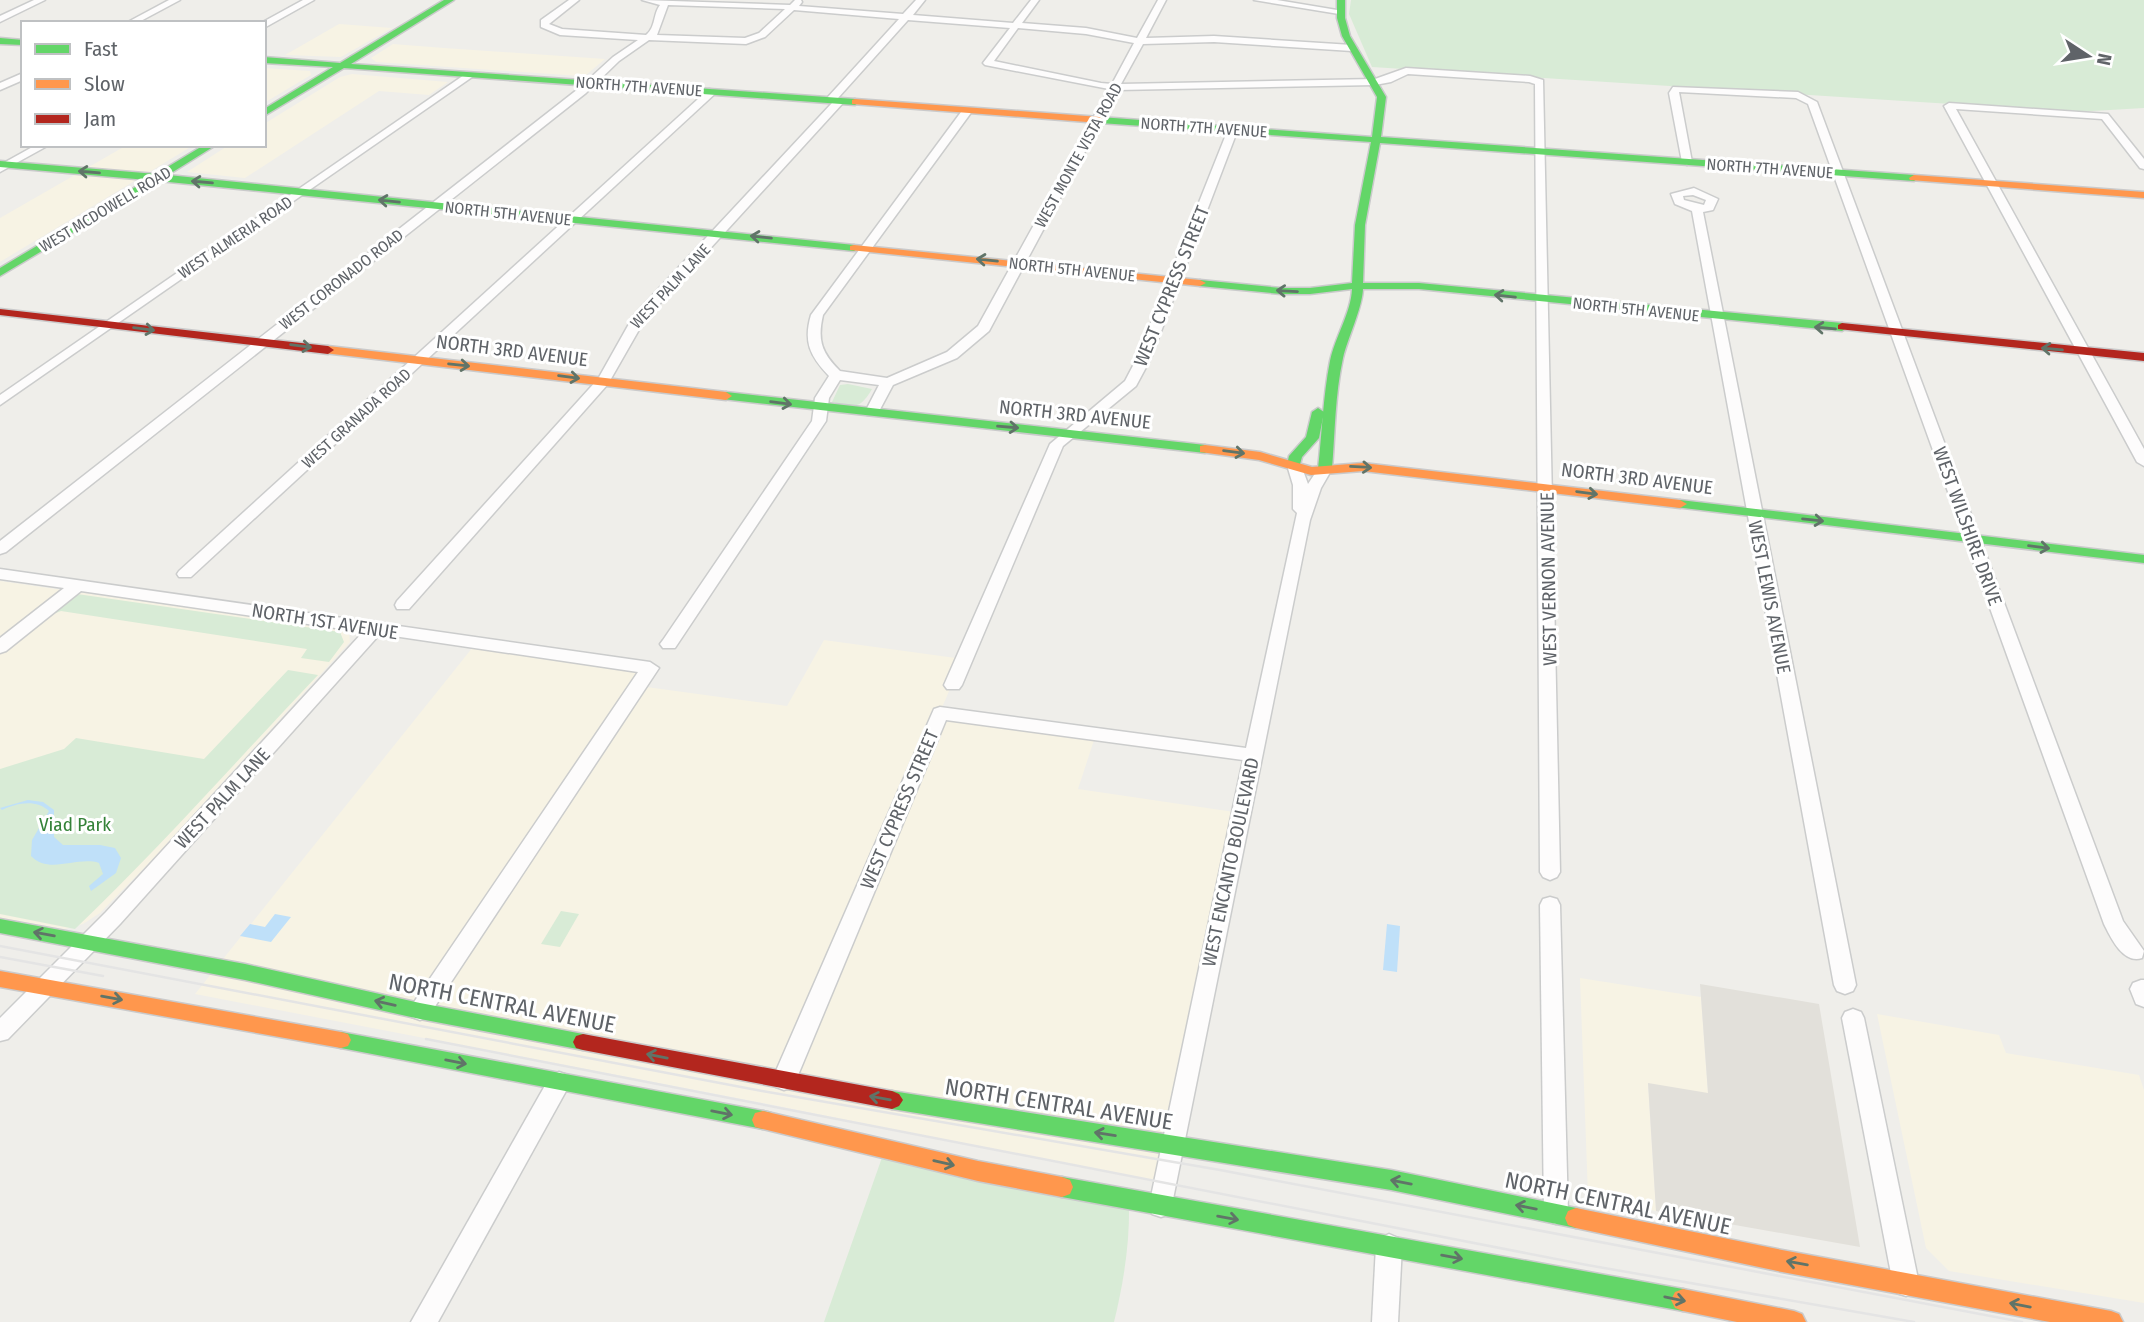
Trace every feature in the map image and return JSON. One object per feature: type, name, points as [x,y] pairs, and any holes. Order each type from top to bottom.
[{"type":"street","points":[[0,19],[41,0]]},
{"type":"street","points":[[134,21],[176,0]]},
{"type":"street","points":[[266,24],[310,0]]},
{"type":"street","points":[[266,112],[450,0]]},
{"type":"street","points":[[575,0],[548,18],[544,25],[560,32],[722,43],[746,41],[762,35],[801,0]]},
{"type":"street","points":[[646,0],[696,6],[767,5],[1086,30],[1127,28]]},
{"type":"street","name":"WEST PALM LANE","points":[[402,605],[603,382],[614,366],[632,326],[719,233],[921,0]]},
{"type":"street","points":[[1035,0],[988,63],[1116,87],[1375,82]]},
{"type":"street","name":"WEST MONTE VISTA ROAD","points":[[888,382],[933,367],[958,354],[984,328],[1100,119],[1141,41],[1144,28],[1162,0]]},
{"type":"street","points":[[1258,0],[1340,5]]},
{"type":"street","name":"WEST CORONADO ROAD","points":[[0,549],[436,206],[590,83],[616,59],[647,38],[658,26],[666,2]]},
{"type":"street","name":"WEST ENCANTO BOULEVARD","points":[[1161,1206],[1302,520],[1313,488],[1325,469],[1329,413],[1343,332],[1349,310],[1357,298],[1355,273],[1384,97],[1352,48],[1340,5]]},
{"type":"street","points":[[1144,28],[1214,39],[1352,48]]},
{"type":"street","points":[[1086,30],[1141,41],[1214,39]]},
{"type":"street","points":[[0,33],[21,34]]},
{"type":"street","points":[[0,41],[21,43]]},
{"type":"street","name":"NORTH 7TH AVENUE","points":[[266,60],[2144,195]]},
{"type":"street","name":"WEST VERNON AVENUE","points":[[1375,82],[1386,81],[1406,71],[1535,79],[1540,82],[1550,872]]},
{"type":"street","name":"WEST ALMERIA ROAD","points":[[0,401],[470,75]]},
{"type":"street","points":[[0,87],[21,77]]},
{"type":"street","name":"WEST WILSHIRE DRIVE","points":[[1687,162],[1674,93],[1676,89],[1807,97],[1812,102],[2114,925],[2134,952]]},
{"type":"street","name":"WEST GRANADA ROAD","points":[[185,574],[713,91]]},
{"type":"street","points":[[2144,166],[2104,116],[1949,106],[2144,462]]},
{"type":"street","points":[[872,412],[888,382],[836,375],[818,358],[812,344],[812,329],[817,315],[968,110]]},
{"type":"street","name":"WEST CYPRESS STREET","points":[[953,685],[1057,445],[1130,383],[1144,358],[1233,129]]},
{"type":"street","points":[[3,166],[40,147]]},
{"type":"street","name":"WEST MCDOWELL ROAD","points":[[0,273],[208,147]]},
{"type":"street","name":"NORTH 5TH AVENUE","points":[[3,166],[157,178],[719,233],[1290,292],[1333,299],[1355,273],[1392,287],[1419,286],[2144,357]]},
{"type":"street","name":"WEST LEWIS AVENUE","points":[[1697,209],[1845,985]]},
{"type":"street","name":"WEST ENCANTO BOULEVARD","points":[[1302,520],[1301,485],[1294,466],[1296,456],[1308,446],[1315,428],[1333,299],[1343,279],[1355,273]]},
{"type":"street","name":"NORTH 3RD AVENUE","points":[[0,312],[1247,454],[1311,471],[1363,467],[2144,559]]},
{"type":"street","points":[[669,644],[819,421],[822,398],[836,375]]},
{"type":"street","name":"NORTH 1ST AVENUE","points":[[0,574],[650,668],[420,1011]]},
{"type":"street","points":[[0,646],[78,584]]},
{"type":"street","name":"WEST PALM LANE","points":[[0,1032],[88,942],[375,629]]},
{"type":"street","name":"WEST CYPRESS STREET","points":[[784,1080],[940,713],[1252,755]]},
{"type":"street","points":[[1550,905],[1556,1213]]},
{"type":"street","name":"NORTH CENTRAL AVENUE","points":[[0,926],[256,974],[420,1011],[784,1080],[973,1114],[1391,1180],[1906,1284],[2111,1322]]},
{"type":"street","points":[[0,979],[225,1018],[766,1121],[978,1171],[1161,1206],[1557,1275],[1722,1315],[1794,1322]]},
{"type":"street","points":[[1853,1018],[1906,1284]]},
{"type":"street","points":[[424,1322],[558,1082]]},
{"type":"street","points":[[1385,1322],[1389,1246]]},
{"type":"shaded area","points":[[339,24],[392,28],[341,57],[285,55]]},
{"type":"shaded area","points":[[393,44],[605,59],[586,75],[580,76],[376,62],[371,58]]},
{"type":"shaded area","points":[[266,68],[310,71],[311,75],[266,102]]},
{"type":"shaded area","points":[[352,74],[448,82],[429,95],[379,91],[245,178],[187,172],[226,147],[266,147],[266,123],[340,77]]},
{"type":"shaded area","points":[[124,147],[191,147],[0,262],[0,218]]},
{"type":"shaded area","points":[[0,581],[337,629],[349,633],[350,642],[153,859],[100,913],[83,924],[65,929],[0,918]]},
{"type":"shaded area","points":[[824,640],[963,659],[940,712],[1096,734],[1078,789],[1241,813],[1165,1184],[768,1104],[195,994],[477,642],[650,668],[639,686],[787,706]]},
{"type":"shaded area","points":[[1580,978],[1701,997],[1708,1094],[1648,1084],[1656,1211],[1588,1196]]},
{"type":"shaded area","points":[[1700,984],[1819,1004],[1860,1247],[1656,1211],[1648,1083],[1708,1093]]},
{"type":"shaded area","points":[[1877,1014],[1999,1035],[2006,1053],[2139,1075],[2144,1090],[2144,1303],[1949,1271],[1926,1248]]},
{"type":"green space","points":[[1351,0],[2144,0],[2144,108],[2076,112],[1372,67],[1349,14]]},
{"type":"green space","points":[[840,385],[872,389],[860,404],[832,402]]},
{"type":"green space","points":[[77,594],[340,632],[344,642],[329,662],[301,658],[307,649],[61,611],[43,618]]},
{"type":"green space","name":"Viad Park","points":[[288,670],[318,675],[168,835],[75,929],[0,914],[0,769],[64,749],[76,738],[204,759]]},
{"type":"green space","points":[[561,911],[579,914],[560,947],[541,944]]},
{"type":"green space","points":[[885,1149],[1129,1200],[1126,1261],[1114,1322],[824,1322]]},
{"type":"water","points":[[28,800],[43,802],[54,810],[54,837],[63,845],[100,845],[115,848],[121,858],[116,873],[91,891],[89,886],[103,874],[99,863],[90,861],[55,865],[38,861],[31,856],[32,840],[49,811],[32,804],[20,804],[2,810],[0,808]]},
{"type":"water","points":[[275,914],[291,917],[271,942],[240,936],[250,924],[265,927]]},
{"type":"water","points":[[1387,924],[1400,926],[1397,972],[1383,970]]},
{"type":"tram line","points":[[0,946],[762,1091],[1220,1170],[2022,1322]]},
{"type":"tram line","points":[[0,957],[103,976]]},
{"type":"tram line","points":[[426,1039],[1587,1265],[1914,1322]]},
{"type":"traffic: fast","points":[[266,112],[450,0]]},
{"type":"traffic: fast","points":[[1325,469],[1336,362],[1357,298],[1360,225],[1383,102],[1378,88],[1349,44],[1341,18],[1341,0]]},
{"type":"traffic: fast","points":[[0,41],[21,43]]},
{"type":"traffic: fast","points":[[266,60],[855,102]]},
{"type":"traffic: fast","points":[[1100,120],[1914,178]]},
{"type":"traffic: fast","points":[[0,273],[208,147]]},
{"type":"traffic: fast","points":[[0,164],[210,182],[854,248]]},
{"type":"traffic: fast","points":[[1200,283],[1281,291],[1310,291],[1340,286],[1419,286],[1842,327]]},
{"type":"traffic: fast","points":[[726,396],[1205,449]]},
{"type":"traffic: fast","points":[[1294,465],[1296,456],[1312,438],[1318,412]]},
{"type":"traffic: fast","points":[[1680,504],[2144,559]]},
{"type":"traffic: fast","points":[[0,926],[245,972],[420,1011],[583,1042]]},
{"type":"traffic: fast","points":[[341,1040],[763,1120]]},
{"type":"traffic: fast","points":[[892,1100],[1391,1180],[1576,1218]]},
{"type":"traffic: fast","points":[[1062,1187],[1683,1300]]},
{"type":"traffic: slow","points":[[855,102],[1100,120]]},
{"type":"traffic: slow","points":[[1914,178],[2144,195]]},
{"type":"traffic: slow","points":[[854,248],[1200,283]]},
{"type":"traffic: slow","points":[[328,350],[726,396]]},
{"type":"traffic: slow","points":[[1205,449],[1260,456],[1311,471],[1363,467],[1680,504]]},
{"type":"traffic: slow","points":[[0,979],[341,1040]]},
{"type":"traffic: slow","points":[[763,1120],[978,1171],[1062,1187]]},
{"type":"traffic: slow","points":[[1576,1218],[1782,1261],[2111,1322]]},
{"type":"traffic: slow","points":[[1683,1300],[1794,1322]]},
{"type":"traffic: jam","points":[[0,312],[328,350]]},
{"type":"traffic: jam","points":[[1842,327],[2144,357]]},
{"type":"traffic: jam","points":[[583,1042],[892,1100]]}]
